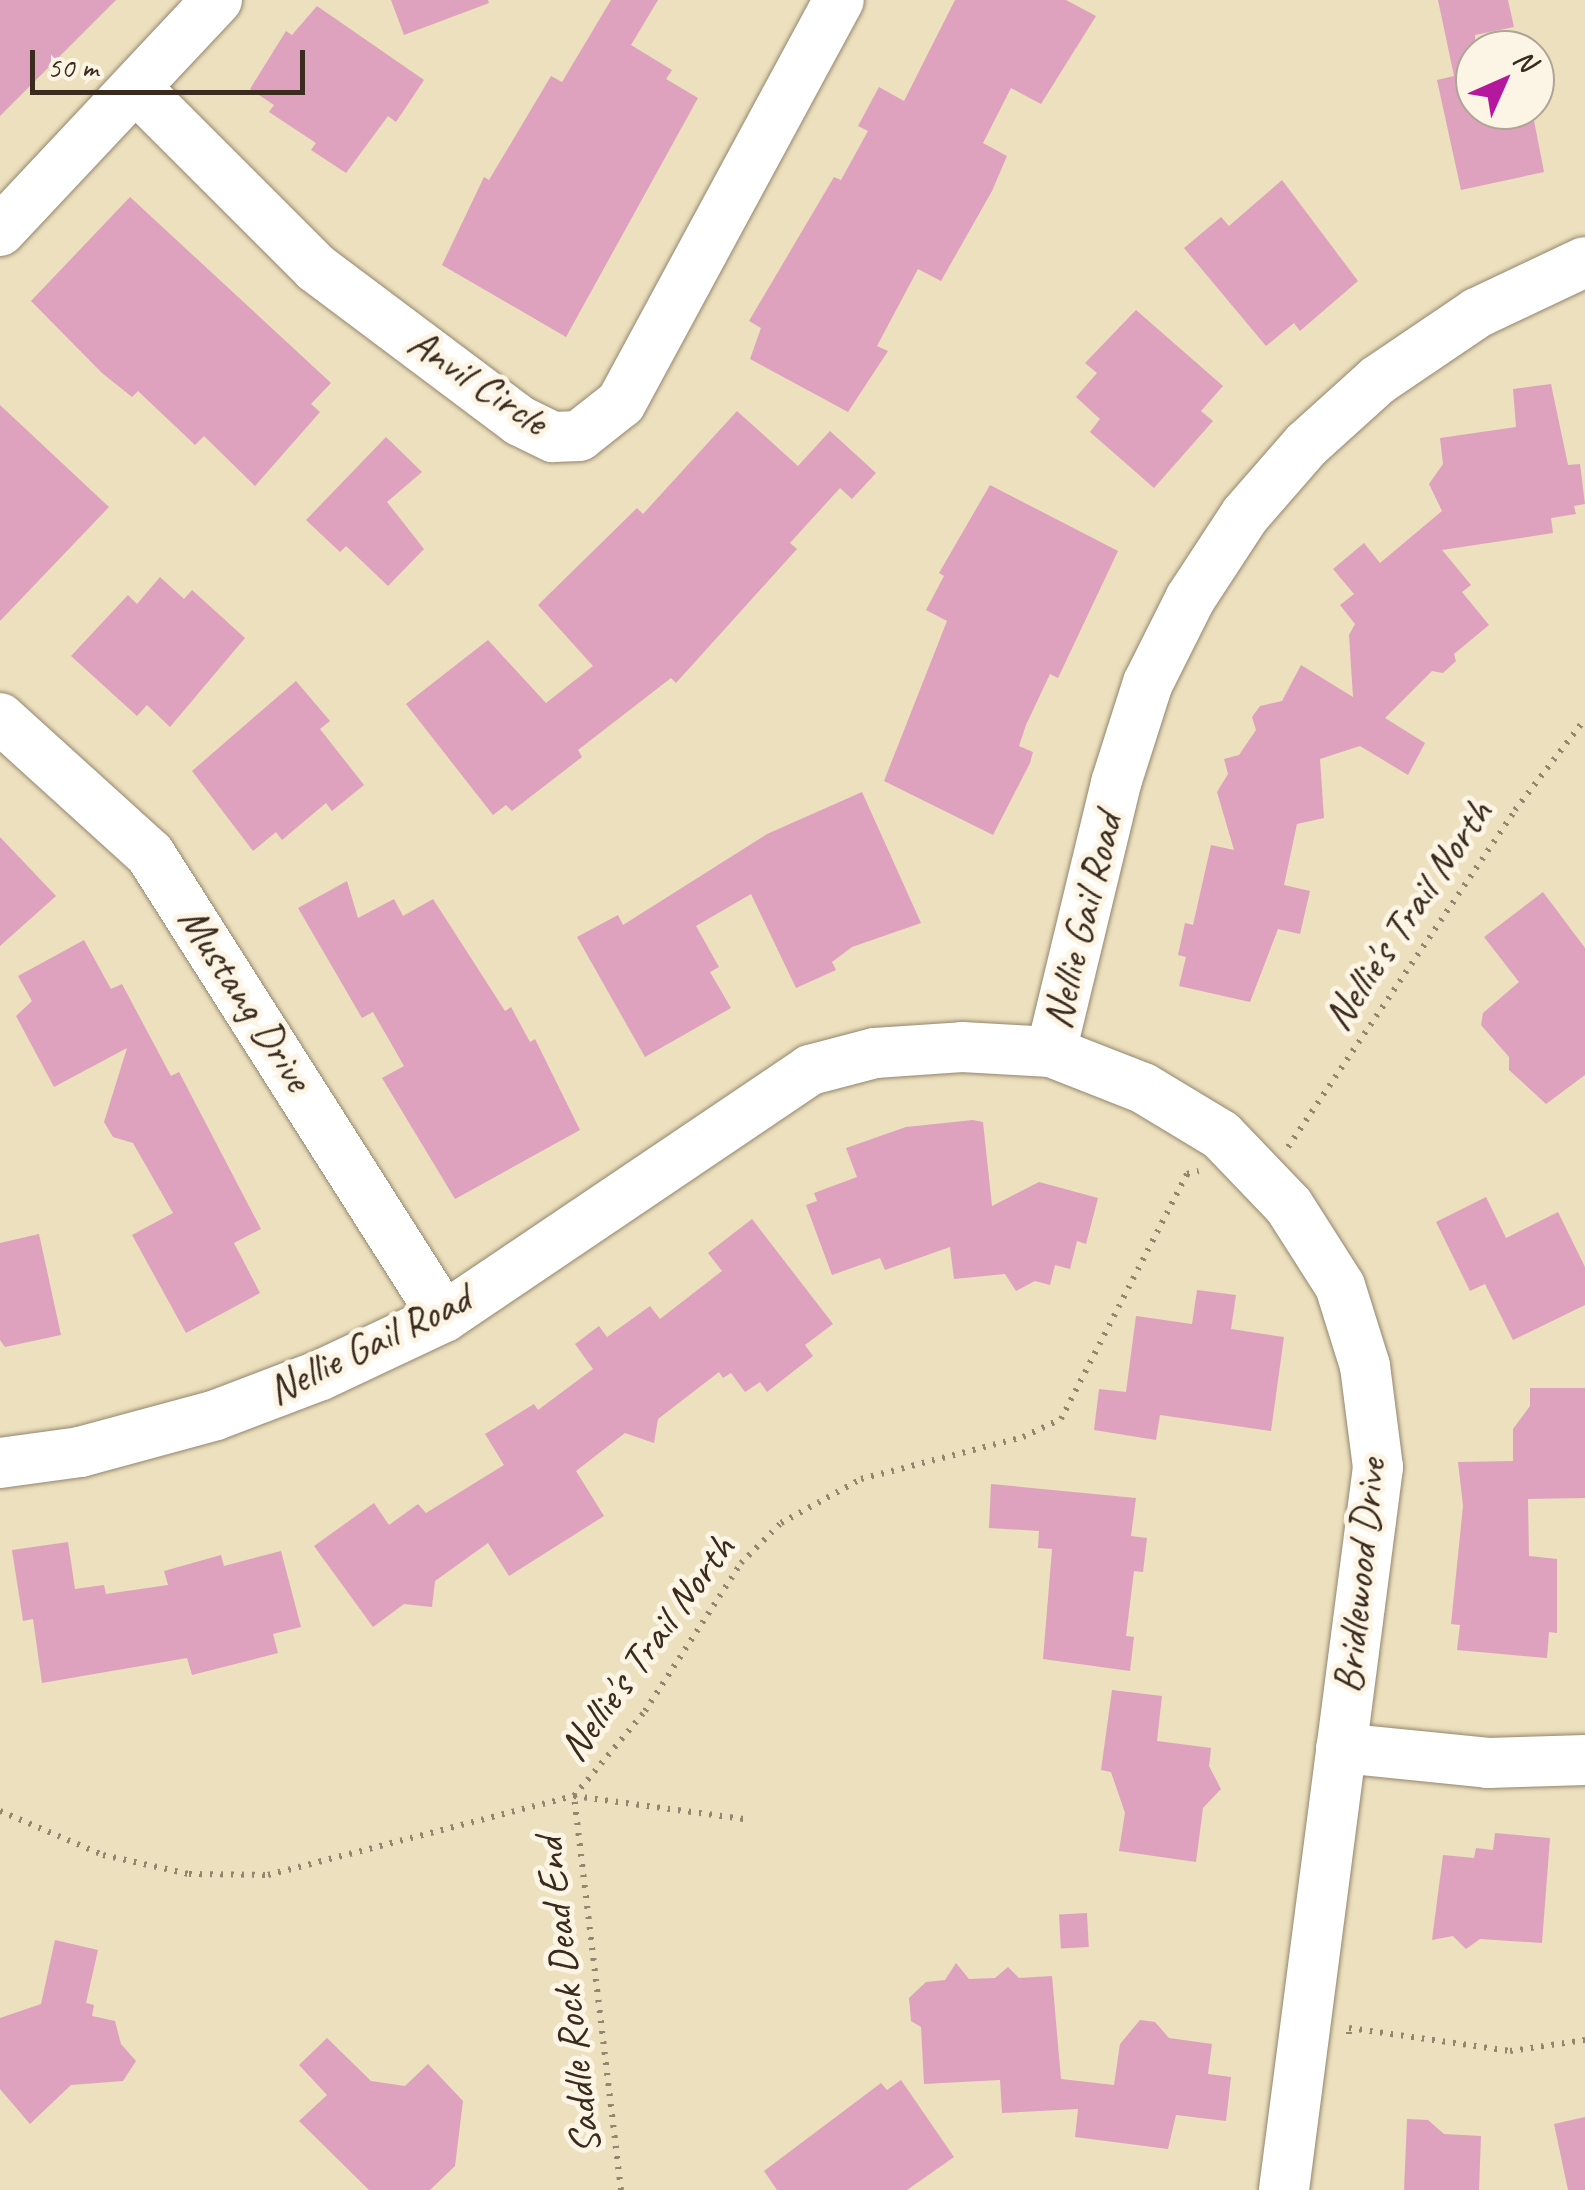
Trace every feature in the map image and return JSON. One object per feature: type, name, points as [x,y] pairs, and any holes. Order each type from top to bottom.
[{"type":"street","points":[[0,231],[138,90],[218,0]]},
{"type":"street","name":"Anvil Circle","points":[[138,90],[316,268],[520,422],[553,437],[579,436],[621,403],[839,0]]},
{"type":"street","name":"Nellie Gail Road","points":[[0,1463],[80,1452],[216,1415],[321,1375],[444,1317],[810,1070],[875,1053],[962,1046],[1051,1052],[1116,783],[1148,683],[1190,599],[1245,515],[1306,445],[1378,380],[1477,313],[1585,262]]},
{"type":"street","name":"Mustang Drive","points":[[0,718],[150,854],[444,1317]]},
{"type":"street","name":"Bridlewood Drive","points":[[1051,1052],[1144,1088],[1221,1135],[1289,1206],[1340,1286],[1365,1366],[1378,1466],[1284,2190]]},
{"type":"street","points":[[1341,1748],[1488,1763],[1585,1760]]},
{"type":"path","name":"Nellie's Trail North","points":[[1286,1150],[1515,810],[1585,719]]},
{"type":"path","name":"Nellie's Trail North","points":[[0,1811],[103,1856],[190,1874],[268,1876],[574,1796],[595,1778],[645,1711],[741,1562],[781,1523],[861,1480],[1044,1430],[1061,1420],[1186,1174]]},
{"type":"path","points":[[574,1796],[745,1819]]},
{"type":"path","name":"Saddle Rock Dead End","points":[[574,1796],[622,2190]]},
{"type":"path","points":[[1347,2046],[1350,2028],[1510,2051],[1585,2040]]},
{"type":"building","points":[[0,0],[116,0],[0,116]]},
{"type":"building","points":[[391,0],[488,0],[489,3],[404,35]]},
{"type":"building","points":[[611,0],[658,0],[631,45],[672,70],[666,79],[698,98],[566,337],[442,265],[484,177],[489,180],[551,76],[562,82]]},
{"type":"building","points":[[955,0],[1066,0],[1096,16],[1041,104],[1011,88],[983,143],[1007,156],[992,191],[941,281],[918,269],[877,346],[888,351],[848,412],[750,359],[761,328],[749,321],[834,177],[841,180],[868,131],[858,126],[879,87],[904,101]]},
{"type":"building","points":[[1438,0],[1508,0],[1514,27],[1455,30],[1455,130],[1536,130],[1544,172],[1461,190],[1437,80],[1454,76]]},
{"type":"building","points":[[317,6],[424,80],[396,122],[388,116],[346,173],[311,150],[316,143],[269,112],[274,105],[250,89],[286,31],[292,35]]},
{"type":"building","points":[[1282,180],[1358,281],[1300,331],[1294,323],[1266,346],[1184,248],[1221,217],[1229,226]]},
{"type":"building","points":[[130,197],[331,383],[311,404],[320,412],[255,486],[204,436],[195,445],[138,391],[132,397],[102,373],[31,301]]},
{"type":"building","points":[[1136,310],[1223,386],[1201,411],[1213,421],[1154,488],[1090,432],[1100,419],[1076,397],[1097,373],[1085,363]]},
{"type":"building","points":[[1551,384],[1568,465],[1580,464],[1585,504],[1574,506],[1576,514],[1551,518],[1553,533],[1442,550],[1471,585],[1462,592],[1489,625],[1454,654],[1456,661],[1443,673],[1432,671],[1385,718],[1425,743],[1408,775],[1360,746],[1320,759],[1324,818],[1297,824],[1284,885],[1310,891],[1300,934],[1278,929],[1250,1002],[1179,986],[1186,957],[1178,955],[1185,923],[1193,925],[1211,845],[1234,850],[1217,792],[1228,774],[1224,759],[1239,755],[1256,730],[1252,717],[1260,706],[1282,701],[1301,665],[1353,697],[1349,635],[1355,624],[1340,605],[1354,594],[1333,569],[1364,543],[1380,563],[1442,511],[1429,484],[1443,464],[1440,438],[1516,427],[1513,389]]},
{"type":"building","points":[[0,405],[109,507],[0,621]]},
{"type":"building","points":[[737,411],[798,466],[830,431],[876,473],[852,499],[840,488],[790,543],[797,549],[676,683],[671,678],[578,750],[582,757],[512,811],[506,805],[493,815],[406,704],[488,640],[546,703],[593,666],[538,605],[637,508],[643,514]]},
{"type":"building","points":[[386,437],[422,472],[387,502],[424,549],[388,586],[346,546],[340,552],[306,520]]},
{"type":"building","points":[[990,485],[1118,551],[1058,678],[1050,674],[1026,725],[1019,746],[1033,752],[1030,763],[993,835],[884,781],[947,621],[926,610],[944,576],[939,573]]},
{"type":"building","points":[[160,577],[184,599],[192,590],[245,638],[170,727],[147,705],[137,716],[71,656],[128,595],[137,604]]},
{"type":"building","points":[[296,681],[330,721],[320,729],[364,785],[332,811],[326,803],[282,840],[276,832],[253,851],[192,771]]},
{"type":"building","points":[[862,792],[921,923],[852,947],[832,962],[836,970],[796,988],[751,894],[696,926],[719,967],[710,972],[731,1008],[645,1057],[577,937],[618,915],[623,925],[767,834]]},
{"type":"building","points":[[0,837],[56,896],[0,946]]},
{"type":"building","points":[[347,881],[358,918],[394,899],[403,916],[433,899],[505,1011],[511,1007],[530,1042],[535,1039],[580,1130],[455,1199],[382,1078],[404,1066],[373,1012],[362,1018],[298,908]]},
{"type":"building","points":[[1543,892],[1585,948],[1585,1075],[1546,1104],[1509,1070],[1509,1057],[1481,1025],[1483,1013],[1519,982],[1484,937]]},
{"type":"building","points":[[84,940],[111,989],[122,984],[171,1076],[179,1072],[261,1229],[234,1243],[260,1293],[186,1333],[132,1235],[173,1213],[133,1143],[113,1137],[104,1122],[127,1048],[54,1087],[16,1016],[32,1001],[18,976]]},
{"type":"building","points":[[983,1122],[992,1206],[1039,1182],[1098,1198],[1086,1244],[1077,1241],[1070,1269],[1055,1265],[1050,1285],[1035,1281],[1016,1291],[1005,1274],[954,1279],[950,1247],[885,1270],[880,1258],[832,1275],[806,1205],[817,1201],[814,1193],[857,1177],[846,1148],[906,1127]]},
{"type":"building","points":[[1486,1197],[1506,1238],[1558,1212],[1585,1267],[1585,1305],[1513,1340],[1485,1284],[1470,1291],[1436,1222]]},
{"type":"building","points":[[752,1219],[833,1324],[805,1345],[813,1356],[767,1392],[760,1382],[745,1392],[731,1373],[723,1378],[719,1372],[658,1419],[654,1443],[625,1433],[576,1471],[604,1516],[509,1576],[488,1543],[435,1581],[432,1607],[404,1604],[373,1627],[314,1546],[374,1503],[389,1525],[418,1504],[426,1513],[504,1465],[485,1434],[534,1404],[538,1410],[593,1369],[575,1344],[599,1326],[607,1337],[650,1306],[660,1319],[722,1271],[708,1253]]},
{"type":"building","points":[[39,1234],[61,1335],[5,1347],[0,1340],[0,1243]]},
{"type":"building","points":[[1197,1290],[1236,1295],[1231,1329],[1284,1337],[1271,1431],[1160,1415],[1156,1440],[1094,1430],[1099,1389],[1126,1392],[1136,1316],[1192,1324]]},
{"type":"building","points":[[1530,1388],[1585,1388],[1585,1498],[1528,1499],[1529,1556],[1557,1559],[1557,1633],[1549,1632],[1547,1658],[1457,1650],[1460,1625],[1451,1624],[1463,1506],[1458,1462],[1513,1461],[1513,1429],[1530,1406]]},
{"type":"building","points":[[991,1484],[1136,1498],[1131,1536],[1147,1538],[1143,1572],[1134,1571],[1126,1636],[1134,1637],[1130,1671],[1043,1659],[1052,1549],[1038,1548],[1039,1531],[989,1528]]},
{"type":"building","points":[[68,1542],[75,1589],[104,1585],[106,1594],[168,1585],[164,1571],[221,1555],[224,1566],[281,1551],[301,1627],[273,1634],[278,1653],[192,1675],[187,1658],[42,1683],[33,1619],[23,1621],[12,1550]]},
{"type":"building","points":[[1112,1690],[1162,1696],[1157,1741],[1211,1748],[1209,1766],[1221,1789],[1203,1808],[1196,1862],[1119,1851],[1125,1813],[1111,1772],[1101,1770]]},
{"type":"building","points":[[1495,1833],[1550,1838],[1542,1943],[1480,1939],[1466,1949],[1453,1936],[1432,1940],[1443,1855],[1474,1858],[1476,1848],[1493,1850]]},
{"type":"building","points":[[1087,1913],[1089,1947],[1061,1948],[1059,1914]]},
{"type":"building","points":[[55,1940],[98,1950],[86,2003],[94,2005],[92,2016],[115,2021],[121,2044],[136,2061],[123,2081],[71,2085],[30,2124],[0,2089],[0,2018],[41,2004]]},
{"type":"building","points":[[956,1963],[969,1979],[995,1978],[1008,1967],[1019,1978],[1052,1976],[1061,2079],[1114,2085],[1120,2044],[1140,2020],[1155,2022],[1169,2038],[1212,2044],[1208,2074],[1231,2077],[1226,2121],[1176,2115],[1168,2149],[1075,2137],[1078,2109],[1002,2113],[1000,2080],[924,2084],[921,2027],[911,2021],[909,1998],[926,1982],[945,1980]]},
{"type":"building","points":[[327,2038],[371,2081],[405,2086],[428,2064],[463,2101],[455,2166],[430,2190],[369,2190],[299,2121],[327,2095],[299,2065]]},
{"type":"building","points":[[901,2080],[954,2157],[907,2190],[777,2190],[764,2171],[881,2083],[887,2090]]},
{"type":"building","points":[[1585,2117],[1585,2190],[1568,2190],[1554,2124]]},
{"type":"building","points":[[1407,2119],[1428,2120],[1444,2134],[1481,2136],[1479,2190],[1404,2190]]}]
